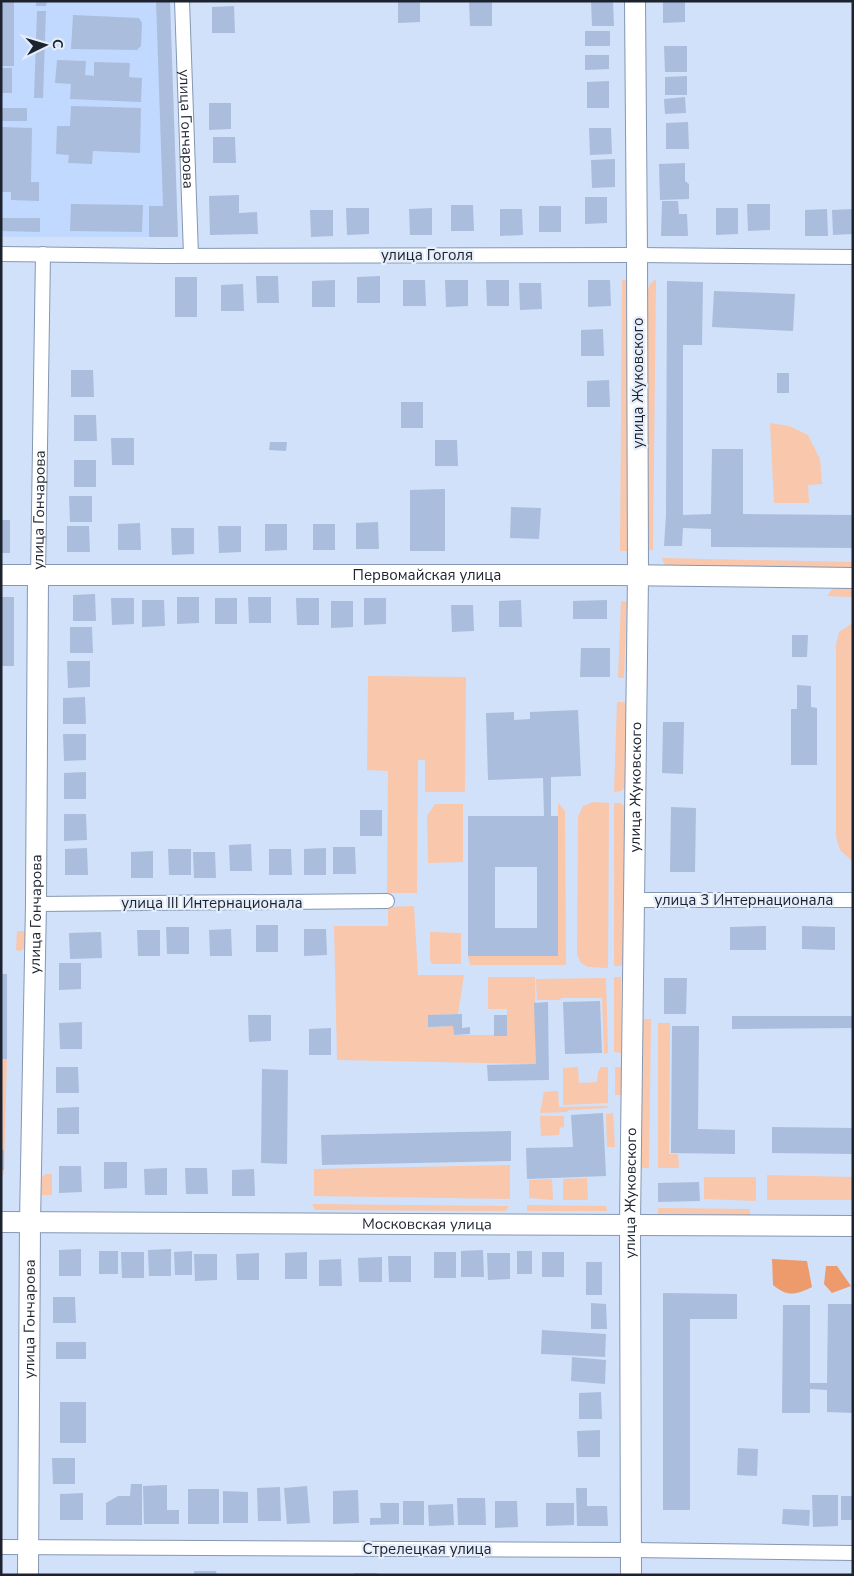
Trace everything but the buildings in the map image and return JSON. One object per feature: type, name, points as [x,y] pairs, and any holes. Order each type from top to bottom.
[{"type":"street","name":"улица Гончарова","points":[[182,1],[191,255]]},
{"type":"street","name":"улица Жуковского","points":[[631,1575],[630,1224],[638,576],[638,255],[635,1]]},
{"type":"street","name":"улица Гоголя","points":[[1,254],[853,257]]},
{"type":"street","name":"улица Гончарова","points":[[28,1575],[30,1222],[36,904],[38,576],[43,254]]},
{"type":"street","name":"Первомайская улица","points":[[1,575],[853,578]]},
{"type":"street","name":"улица 3 Интернационала","points":[[635,900],[853,900]]},
{"type":"street","name":"улица III Интернационала","points":[[36,904],[388,901]]},
{"type":"street","name":"Московская улица","points":[[1,1222],[853,1226]]},
{"type":"street","name":"Стрелецкая улица","points":[[1,1548],[632,1550],[853,1553]]},
{"type":"shaded area","points":[[1,1],[170,1],[178,237],[1,237]]},
{"type":"shaded area","points":[[630,279],[628,551],[620,551],[622,280]]},
{"type":"shaded area","points":[[656,279],[653,550],[645,550],[645,300],[650,284]]},
{"type":"shaded area","points":[[770,423],[789,426],[808,435],[820,459],[822,484],[808,485],[809,503],[774,503]]},
{"type":"shaded area","points":[[662,558],[853,562],[853,569],[665,566]]},
{"type":"shaded area","points":[[833,588],[853,588],[853,597],[827,596]]},
{"type":"shaded area","points":[[621,601],[627,602],[624,678],[618,678]]},
{"type":"shaded area","points":[[853,623],[853,862],[840,850],[836,836],[836,645],[839,632]]},
{"type":"shaded area","points":[[368,676],[466,677],[465,792],[425,792],[425,760],[418,760],[417,893],[387,893],[388,771],[367,770]]},
{"type":"shaded area","points":[[617,702],[624,702],[628,706],[626,786],[621,791],[614,792]]},
{"type":"shaded area","points":[[593,802],[609,803],[608,968],[588,967],[581,963],[577,955],[578,817],[583,806]]},
{"type":"shaded area","points":[[558,803],[565,811],[566,965],[470,965],[468,956],[558,956]]},
{"type":"shaded area","points":[[614,803],[621,803],[627,809],[626,959],[621,966],[614,966]]},
{"type":"shaded area","points":[[435,804],[463,804],[463,862],[428,863],[427,816]]},
{"type":"shaded area","points":[[414,906],[418,975],[464,975],[458,1014],[428,1015],[428,1027],[453,1026],[454,1035],[507,1035],[507,1009],[488,1009],[488,977],[535,977],[536,1064],[337,1060],[334,926],[388,926],[388,907]]},
{"type":"shaded area","points":[[17,931],[27,931],[27,947],[20,951],[16,950]]},
{"type":"shaded area","points":[[430,932],[461,933],[461,964],[432,964],[430,960]]},
{"type":"shaded area","points":[[614,977],[621,977],[621,1053],[614,1052]]},
{"type":"shaded area","points":[[606,978],[608,1053],[604,1054],[602,998],[537,1000],[536,979]]},
{"type":"shaded area","points":[[642,1019],[651,1019],[649,1168],[641,1168]]},
{"type":"shaded area","points":[[658,1023],[670,1023],[669,1154],[678,1154],[679,1168],[658,1168]]},
{"type":"shaded area","points":[[1,1059],[7,1059],[4,1174],[1,1177]]},
{"type":"shaded area","points":[[578,1067],[579,1083],[597,1082],[598,1072],[601,1067],[608,1067],[608,1103],[563,1105],[563,1068]]},
{"type":"shaded area","points":[[615,1067],[622,1067],[622,1095],[615,1095]]},
{"type":"shaded area","points":[[558,1091],[559,1107],[609,1106],[607,1108],[540,1113],[544,1092]]},
{"type":"shaded area","points":[[613,1113],[615,1147],[607,1147],[606,1114]]},
{"type":"shaded area","points":[[540,1116],[564,1116],[564,1127],[560,1128],[559,1135],[541,1136]]},
{"type":"shaded area","points":[[510,1165],[510,1199],[314,1196],[314,1169]]},
{"type":"shaded area","points":[[46,1174],[52,1174],[52,1195],[42,1195],[42,1177]]},
{"type":"shaded area","points":[[767,1175],[853,1177],[853,1200],[767,1200]]},
{"type":"shaded area","points":[[704,1177],[756,1177],[756,1201],[704,1199]]},
{"type":"shaded area","points":[[587,1178],[588,1200],[563,1200],[563,1179]]},
{"type":"shaded area","points":[[552,1179],[553,1200],[529,1198],[529,1180]]},
{"type":"shaded area","points":[[312,1204],[509,1206],[506,1211],[315,1210]]},
{"type":"shaded area","points":[[527,1205],[606,1206],[607,1211],[527,1211]]},
{"type":"shaded area","points":[[658,1208],[750,1209],[750,1215],[658,1214]]},
{"type":"shaded area","points":[[772,1259],[807,1261],[812,1287],[792,1294],[778,1289],[773,1285]]},
{"type":"shaded area","points":[[826,1266],[837,1266],[851,1286],[832,1293],[824,1284]]}]
